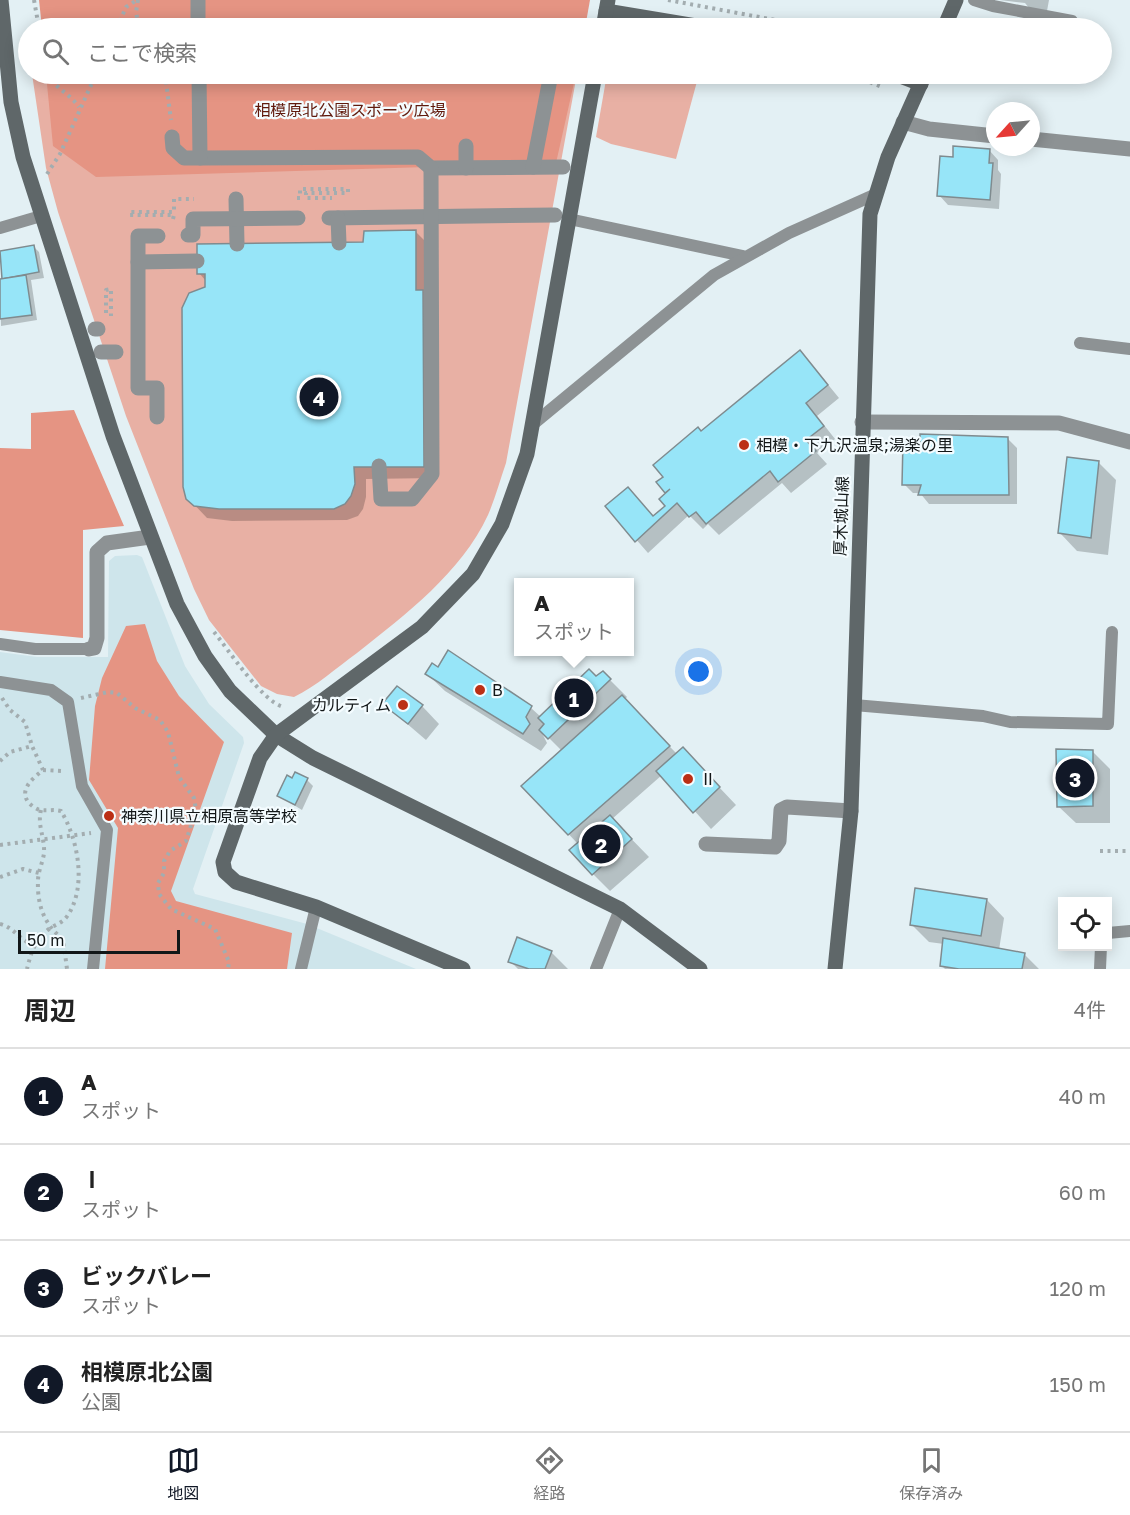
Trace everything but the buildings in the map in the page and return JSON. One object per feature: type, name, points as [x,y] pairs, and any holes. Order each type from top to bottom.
[{"type":"street","points":[[1,0],[11,102],[23,157],[113,436],[150,537],[185,622],[205,656],[230,691],[276,735],[313,758],[620,909],[644,924],[700,969]]},
{"type":"street","points":[[198,0],[198,18]]},
{"type":"street","points":[[948,18],[956,0]]},
{"type":"street","points":[[607,5],[664,18]]},
{"type":"street","points":[[199,84],[200,158]]},
{"type":"street","points":[[533,167],[549,84]]},
{"type":"street","points":[[463,969],[316,907],[236,882],[225,872],[223,862],[260,758],[276,735],[422,627],[473,574],[511,503],[527,454],[562,217],[593,84]]},
{"type":"street","name":"厚木城山線","points":[[835,969],[851,811],[867,240],[874,195],[921,84]]},
{"type":"street","points":[[903,122],[929,129],[986,135]]},
{"type":"street","points":[[172,137],[173,148],[184,158],[200,158],[233,152],[418,157],[431,168],[563,167]]},
{"type":"street","points":[[1040,140],[1130,149]]},
{"type":"street","points":[[466,146],[466,168]]},
{"type":"street","points":[[379,466],[381,499],[412,499],[432,474],[431,168]]},
{"type":"street","points":[[236,199],[237,244]]},
{"type":"street","points":[[339,243],[339,218],[562,217]]},
{"type":"street","points":[[188,235],[194,235],[193,219],[298,218]]},
{"type":"street","points":[[157,417],[157,388],[138,388],[121,352],[138,262],[138,236],[158,236]]},
{"type":"street","points":[[138,262],[197,261]]},
{"type":"street","points":[[862,422],[1059,423],[1130,442]]},
{"type":"street","points":[[89,649],[94,648],[98,638],[97,552],[107,543],[150,537]]},
{"type":"street","points":[[706,844],[775,847],[779,841],[781,810],[787,807],[851,811]]},
{"type":"lane","points":[[974,0],[1056,18]]},
{"type":"lane","points":[[532,425],[714,275],[743,256],[789,233],[874,195]]},
{"type":"lane","points":[[0,228],[41,216]]},
{"type":"lane","points":[[562,217],[743,256]]},
{"type":"lane","points":[[1080,344],[1130,349]]},
{"type":"lane","points":[[854,705],[983,716],[1010,722],[1108,724],[1112,632]]},
{"type":"lane","points":[[0,644],[35,649],[89,649]]},
{"type":"lane","points":[[0,682],[51,690],[68,702],[82,786],[107,830],[93,969]]},
{"type":"lane","points":[[301,969],[316,907]]},
{"type":"lane","points":[[596,969],[620,909]]},
{"type":"lane","points":[[1112,933],[1130,931]]},
{"type":"lane","points":[[1100,969],[1101,951]]},
{"type":"path","points":[[34,0],[37,18]]},
{"type":"path","points":[[121,18],[126,7],[138,0]]},
{"type":"path","points":[[137,18],[138,0]]},
{"type":"path","points":[[668,0],[764,18]]},
{"type":"path","points":[[55,84],[69,93],[79,108]]},
{"type":"path","points":[[43,168],[44,177],[60,154],[91,84]]},
{"type":"path","points":[[166,84],[171,120]]},
{"type":"path","points":[[873,84],[888,90]]},
{"type":"path","points":[[290,198],[300,198],[300,189],[348,189],[348,193],[306,193],[306,198],[349,198],[339,218]]},
{"type":"path","points":[[138,236],[130,229],[130,221],[173,221],[174,215],[130,215],[130,212],[174,212],[174,199],[205,199]]},
{"type":"path","points":[[212,628],[276,705],[287,706]]},
{"type":"path","points":[[68,702],[108,692],[117,693],[135,708],[160,720],[168,732],[179,777],[194,798],[196,810],[186,841],[170,852],[164,861],[164,873],[158,883],[159,894],[171,909],[215,929],[229,962],[228,969]]},
{"type":"path","points":[[0,695],[10,710],[25,722],[32,746],[43,770],[30,780],[25,789],[25,798],[31,806],[41,810],[61,811],[77,856],[78,890],[68,915],[61,923],[49,929],[34,945],[27,969]]},
{"type":"path","points":[[0,760],[10,752],[32,746]]},
{"type":"path","points":[[41,810],[39,818],[44,839],[39,873],[40,899],[49,929],[63,939],[67,969]]},
{"type":"path","points":[[0,845],[107,830]]},
{"type":"path","points":[[1100,851],[1130,851]]},
{"type":"path","points":[[0,877],[23,869],[39,873]]},
{"type":"path","points":[[0,924],[9,926],[27,943],[34,945]]},
{"type":"shaded area","name":"神奈川県立相原高等学校","points":[[137,555],[142,557],[185,666],[209,704],[243,737],[244,743],[193,889],[195,894],[307,924],[416,969],[0,969],[0,652],[37,657],[108,657],[109,561],[115,556]]},
{"type":"green space","points":[[39,0],[590,0],[587,18],[41,18]]},
{"type":"green space","name":"相模原北公園スポーツ広場","points":[[33,84],[575,84],[506,463],[488,515],[463,556],[431,591],[357,653],[319,682],[294,697],[277,694],[261,686],[209,620],[194,589],[126,416],[58,212],[46,168]]},
{"type":"green space","name":"相模原北公園スポーツ広場","points":[[47,84],[574,84],[556,163],[96,177],[53,146]]},
{"type":"green space","points":[[605,84],[696,84],[676,159],[611,144],[596,137]]},
{"type":"green space","points":[[74,410],[124,526],[83,530],[83,638],[0,630],[0,448],[31,449],[31,413]]},
{"type":"green space","points":[[145,624],[157,661],[179,696],[224,742],[171,891],[176,901],[292,933],[287,969],[105,969],[118,828],[89,780],[95,706],[102,678],[126,626]]},
{"type":"place","name":"相模原北公園","points":[[319,397]]},
{"type":"place","name":"相模・下九沢温泉;湯楽の里","points":[[744,445]]},
{"type":"place","name":"B","points":[[480,690]]},
{"type":"place","name":"A","points":[[574,698]]},
{"type":"place","name":"カルティム","points":[[403,705]]},
{"type":"place","name":"ビックバレー","points":[[1075,778]]},
{"type":"place","name":"Ⅱ","points":[[688,779]]},
{"type":"place","name":"神奈川県立相原高等学校","points":[[109,816]]},
{"type":"place","name":"Ⅰ","points":[[601,844]]}]
